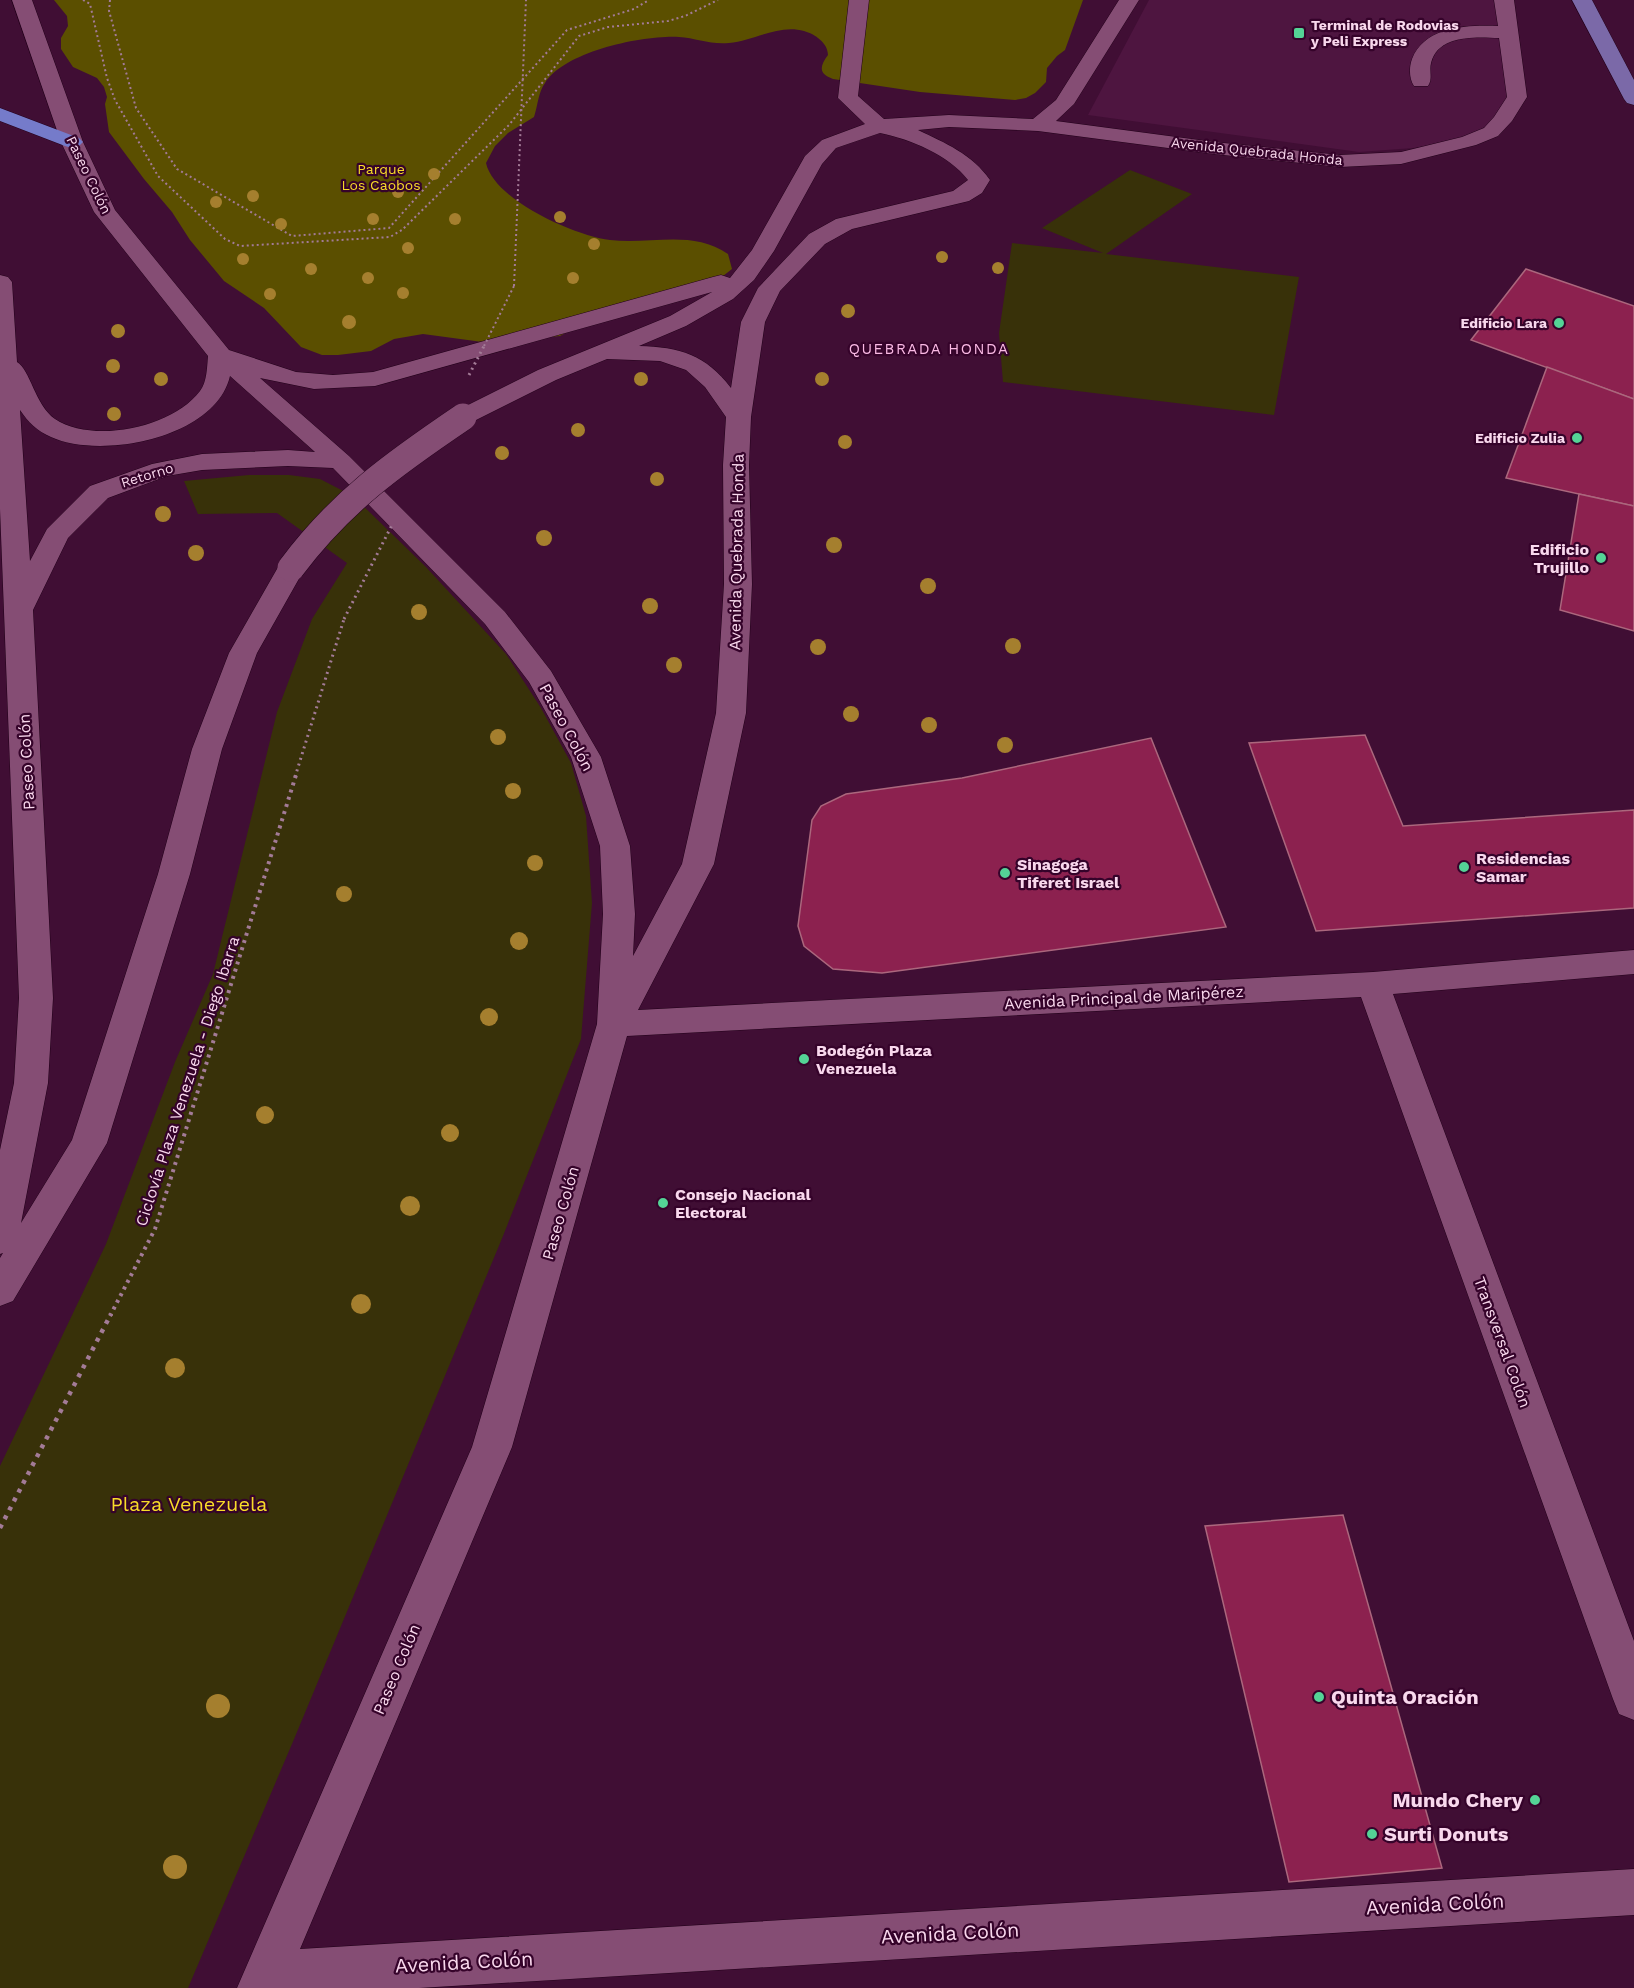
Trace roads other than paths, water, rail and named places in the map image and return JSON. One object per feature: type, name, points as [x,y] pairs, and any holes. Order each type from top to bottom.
[{"type":"highway","points":[[0,114],[72,142]]},
{"type":"main road","points":[[1581,0],[1634,99]]},
{"type":"street","name":"Paseo Colón","points":[[22,0],[72,142],[105,212],[220,355],[340,461],[495,618],[541,678],[586,757],[615,846],[619,914],[614,1024],[492,1447],[262,1983]]},
{"type":"street","points":[[859,0],[848,98],[879,126]]},
{"type":"street","points":[[1038,125],[1064,104],[1129,0]]},
{"type":"street","name":"Avenida Quebrada Honda","points":[[746,275],[784,216],[802,177],[813,161],[829,144],[879,126],[949,121],[1038,125],[1308,159],[1375,161],[1418,155],[1469,141],[1491,132],[1506,115],[1517,97],[1504,0]]},
{"type":"street","points":[[1421,82],[1421,63],[1426,50],[1444,39],[1455,33],[1473,31],[1510,33]]},
{"type":"street","name":"Avenida Quebrada Honda","points":[[614,1024],[698,864],[731,712],[738,584],[736,465],[739,417],[753,322],[770,288],[817,239],[844,224],[961,196],[974,188],[979,180],[964,164],[942,149],[906,132],[879,126]]},
{"type":"street","name":"Paseo Colón","points":[[220,355],[256,370],[293,380],[323,384],[350,383],[375,379],[746,275]]},
{"type":"street","points":[[0,1290],[89,1143],[174,874],[207,749],[243,653],[291,568],[318,531],[411,453],[463,417],[547,375],[704,308],[725,294],[746,275]]},
{"type":"street","name":"Paseo Colón","points":[[0,282],[19,610],[36,998],[31,1083],[0,1239]]},
{"type":"street","points":[[602,353],[654,354],[690,362],[704,372],[739,417]]},
{"type":"street","points":[[6,356],[17,386],[32,410],[46,424],[70,435],[108,439],[142,434],[181,420],[200,407],[212,393],[219,371],[220,355]]},
{"type":"street","name":"Retorno","points":[[19,610],[56,535],[99,492],[161,469],[201,462],[288,458],[340,461]]},
{"type":"street","name":"Avenida Principal de Maripérez","points":[[614,1024],[1373,984],[1634,962]]},
{"type":"street","name":"Transversal Colón","points":[[1373,984],[1634,1699]]},
{"type":"street","name":"Avenida Colón","points":[[262,1983],[1634,1892]]},
{"type":"place","name":"Terminal de Rodovias y Peli Express","points":[[1299,33]]},
{"type":"place","name":"Edificio Lara","points":[[1559,323]]},
{"type":"place","name":"Edificio Zulia","points":[[1577,438]]},
{"type":"place","name":"Edificio Trujillo","points":[[1601,558]]},
{"type":"place","name":"Residencias Samar","points":[[1464,867]]},
{"type":"place","name":"Sinagoga Tiferet Israel","points":[[1005,873]]},
{"type":"place","name":"Bodegón Plaza Venezuela","points":[[804,1059]]},
{"type":"place","name":"Consejo Nacional Electoral","points":[[663,1203]]},
{"type":"place","name":"Quinta Oración","points":[[1319,1697]]},
{"type":"place","name":"Mundo Chery","points":[[1535,1800]]},
{"type":"place","name":"Surti Donuts","points":[[1372,1834]]},
{"type":"district","name":"QUEBRADA HONDA","points":[[929,349]]},
{"type":"park label","name":"Parque Los Caobos","points":[[381,178]]},
{"type":"park label","name":"Plaza Venezuela","points":[[189,1504]]}]
